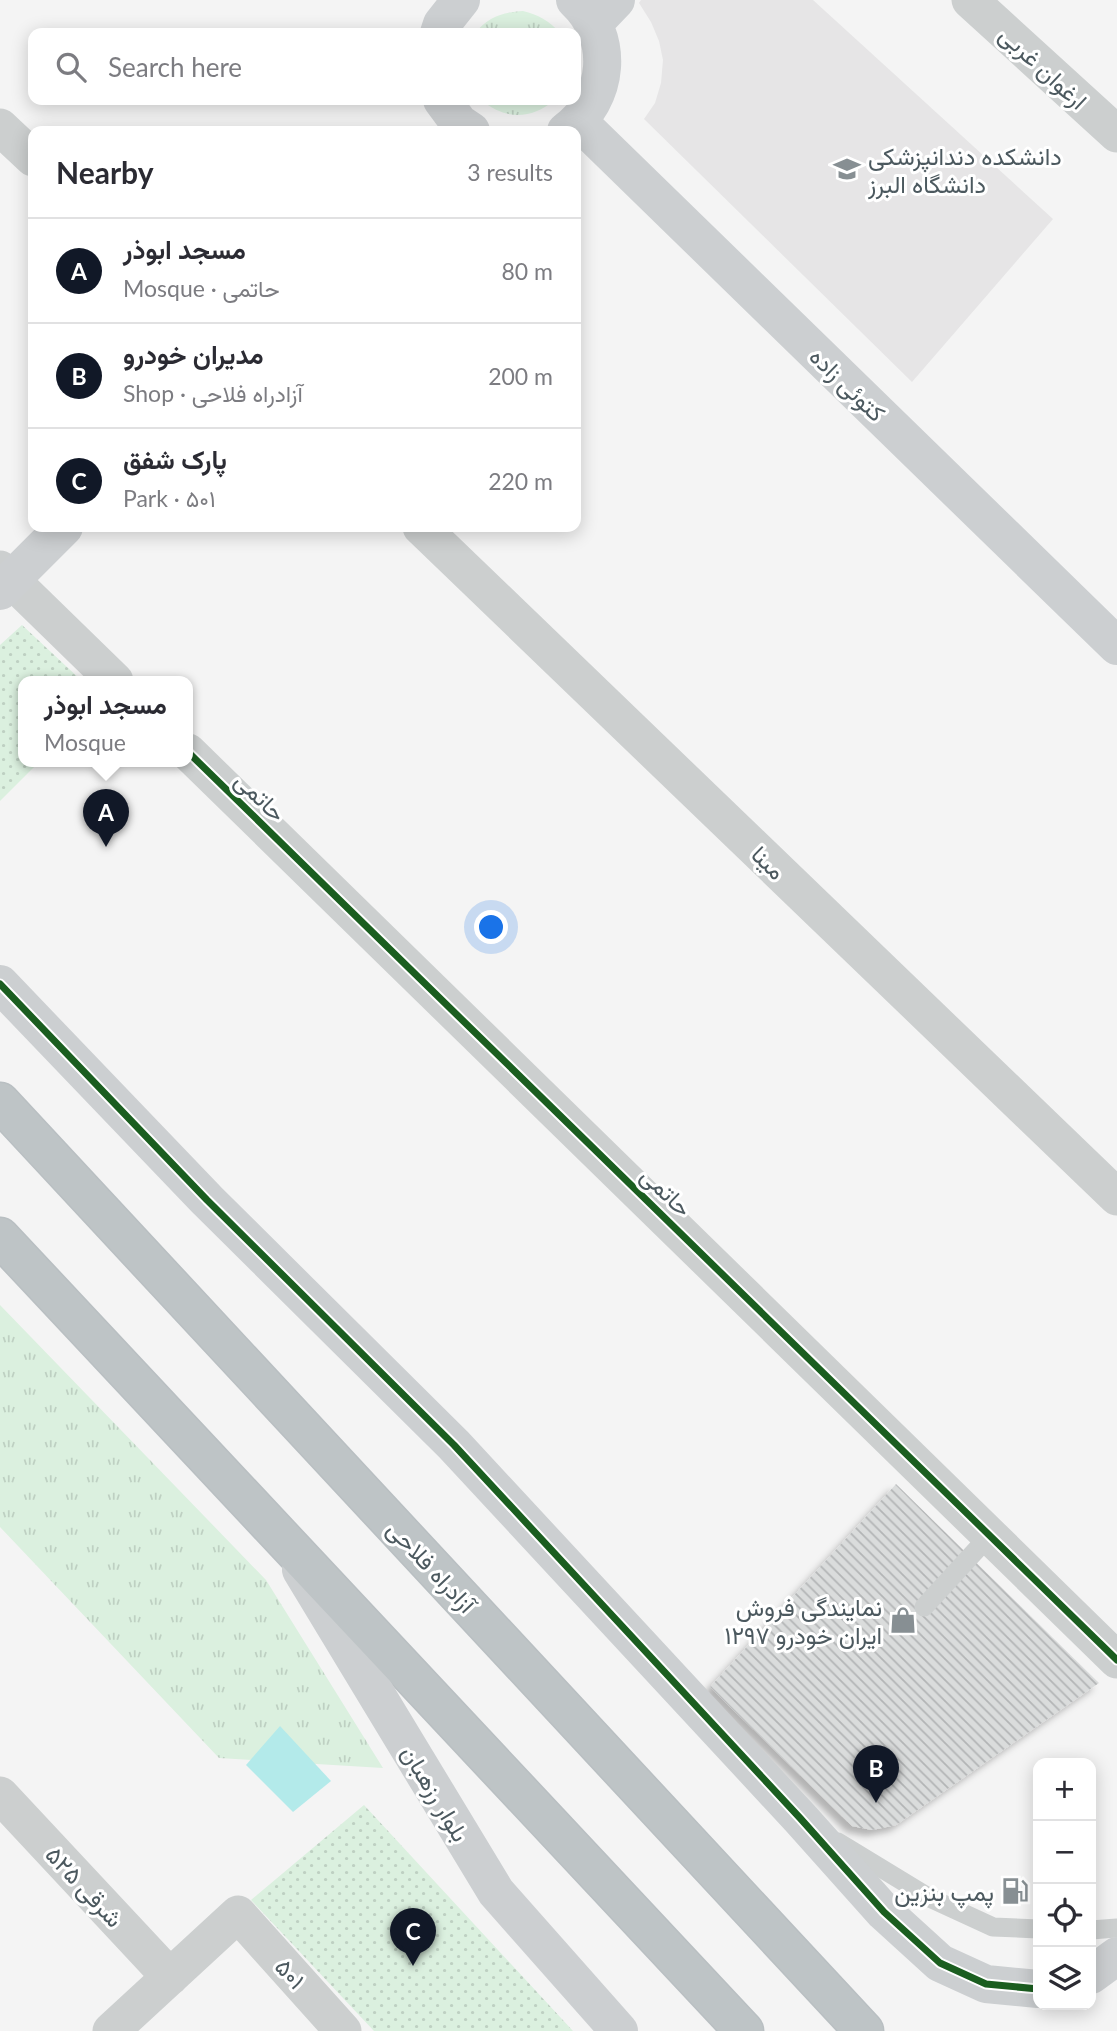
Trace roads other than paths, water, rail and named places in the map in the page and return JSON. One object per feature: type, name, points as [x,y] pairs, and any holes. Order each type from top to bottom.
[{"type":"highway","name":"آزادراه فلاحی","points":[[0,1102],[864,2031]]},
{"type":"highway","points":[[0,1237],[744,2031]]},
{"type":"street","name":"ارغوان غربی","points":[[970,0],[1117,134]]},
{"type":"street","points":[[574,126],[594,100],[603,75],[602,48],[595,8]]},
{"type":"street","points":[[0,127],[28,153]]},
{"type":"street","name":"کتوئی زاده","points":[[581,135],[1117,646]]},
{"type":"street","points":[[58,532],[4,580],[110,676]]},
{"type":"street","name":"مینا","points":[[426,532],[1117,1197]]},
{"type":"street","name":"حاتمی","points":[[193,757],[1117,1660]]},
{"type":"street","points":[[0,984],[206,1200],[454,1445],[884,1912],[940,1962],[986,1984],[1033,1989]]},
{"type":"street","name":"بلوار رزهبان","points":[[279,1536],[496,1892],[619,2031]]},
{"type":"street","name":"۵۲۵ شرقی","points":[[0,1796],[170,1977]]},
{"type":"street","name":"۵۰۱","points":[[170,1977],[238,1914],[343,2031]]},
{"type":"street","points":[[1096,1971],[1117,1956]]},
{"type":"street","points":[[111,2031],[170,1977]]},
{"type":"lane","points":[[924,1607],[990,1535]]},
{"type":"lane","points":[[800,1818],[930,1898],[993,1927],[1033,1929]]},
{"type":"lane","points":[[1096,1930],[1117,1928]]},
{"type":"water","points":[[280,1726],[331,1781],[293,1812],[246,1765]]},
{"type":"place","name":"دانشکده دندانپزشکی دانشگاه البرز","points":[[847,169]]},
{"type":"place","name":"مسجد ابوذر","points":[[106,847]]},
{"type":"place","name":"نمایندگی فروش ایران خودرو ۱۲۹۷","points":[[903,1620]]},
{"type":"place","name":"مدیران خودرو","points":[[876,1803]]},
{"type":"place","name":"پمپ بنزین","points":[[1015,1891]]},
{"type":"place","name":"پارک شفق","points":[[413,1966]]}]
